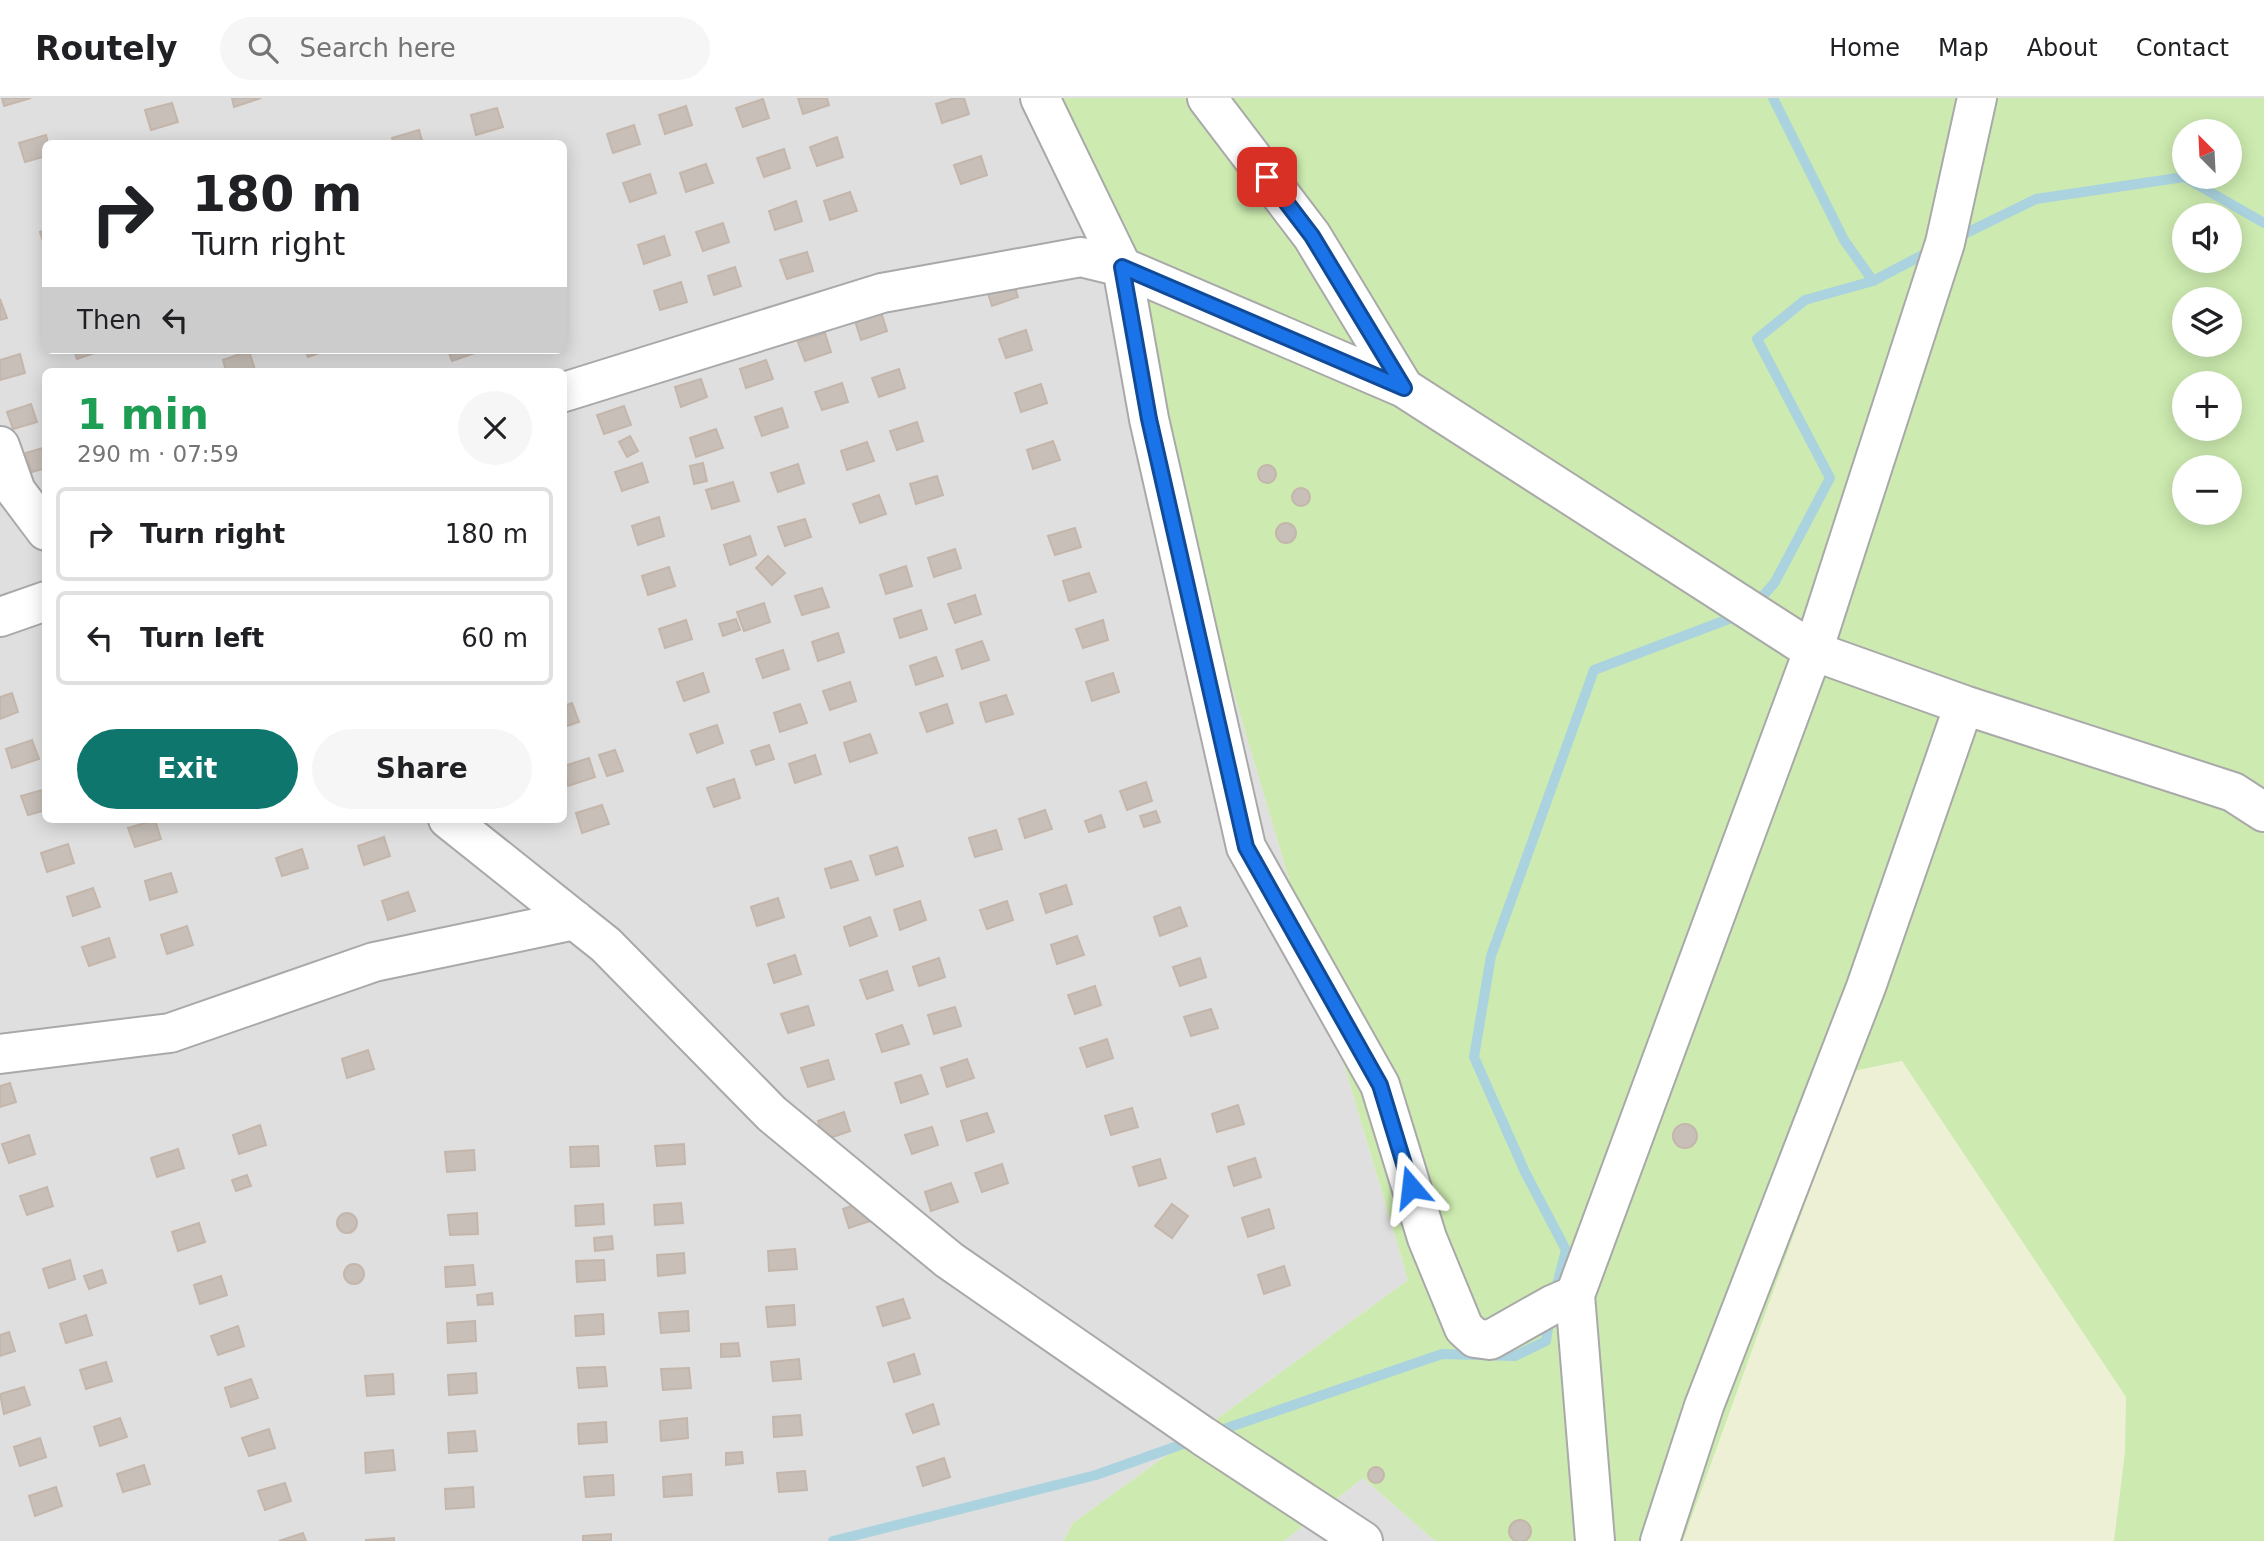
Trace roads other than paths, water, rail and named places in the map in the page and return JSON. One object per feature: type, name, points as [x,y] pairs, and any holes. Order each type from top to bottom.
[{"type":"street","points":[[1040,98],[1122,267],[1149,419],[1246,847],[1380,1085],[1427,1238],[1464,1328],[1475,1338],[1490,1340],[1575,1295]]},
{"type":"street","points":[[1207,98],[1312,236],[1404,388]]},
{"type":"street","points":[[1595,1541],[1575,1295],[1813,652],[1945,243],[1977,98]]},
{"type":"street","points":[[567,391],[881,293],[1081,257],[1122,267],[1404,388],[1813,652],[1964,705],[2233,792],[2264,812]]},
{"type":"street","points":[[0,446],[16,491],[42,526]]},
{"type":"street","points":[[0,617],[42,602]]},
{"type":"street","points":[[1660,1541],[1704,1406],[1866,987],[1964,705]]},
{"type":"street","points":[[453,823],[606,945],[772,1114],[948,1260],[1203,1436],[1363,1541]]},
{"type":"street","points":[[0,1054],[170,1032],[374,962],[575,920]]},
{"type":"waterway","points":[[1773,98],[1844,240],[1873,281],[1934,249]]},
{"type":"waterway","points":[[1954,239],[2036,199],[2184,177],[2264,223]]},
{"type":"waterway","points":[[1755,605],[1775,582],[1830,478],[1757,339],[1805,300],[1873,281]]},
{"type":"waterway","points":[[1555,1293],[1566,1250],[1525,1172],[1474,1057],[1491,956],[1594,670],[1742,614]]},
{"type":"waterway","points":[[1215,1432],[1442,1354],[1515,1356],[1546,1341],[1550,1316]]},
{"type":"waterway","points":[[833,1541],[1096,1475],[1194,1440]]}]
